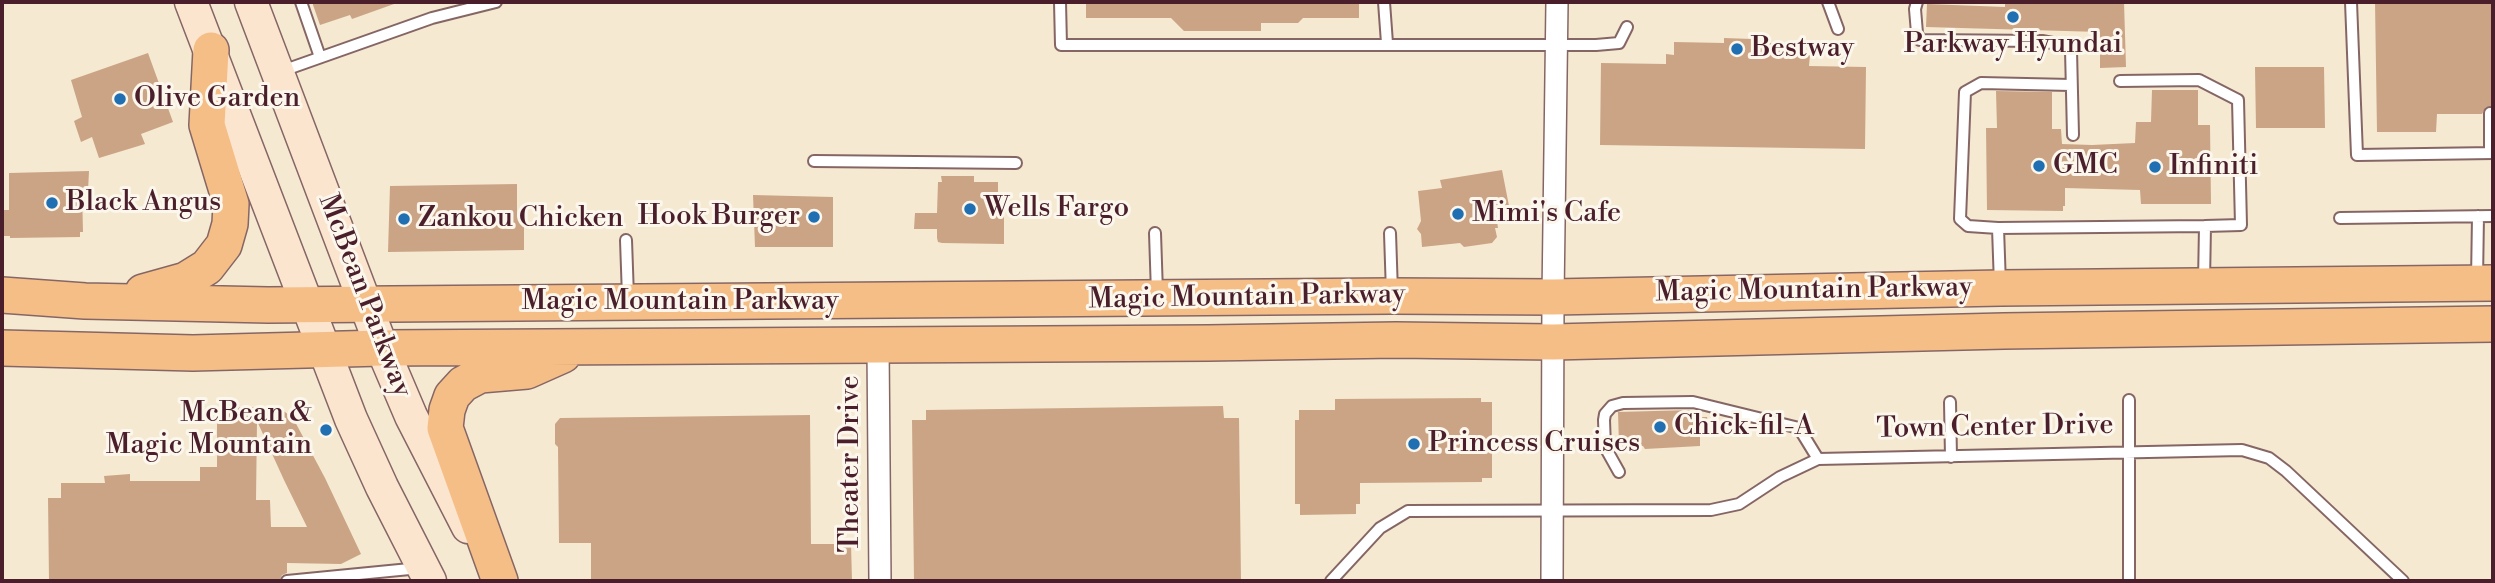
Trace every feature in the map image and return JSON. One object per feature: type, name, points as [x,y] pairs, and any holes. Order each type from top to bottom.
[{"type":"main road","name":"McBean Parkway","points":[[191,2],[323,350],[382,487],[426,574]]},
{"type":"main road","name":"McBean Parkway","points":[[251,2],[364,304],[411,416],[498,581]]},
{"type":"main road","points":[[85,301],[158,289],[186,280],[207,267],[224,245],[230,224],[231,204],[207,125],[211,50]]},
{"type":"main road","name":"Magic Mountain Parkway","points":[[2,295],[85,301],[364,304],[1553,297],[2001,288],[2485,283]]},
{"type":"main road","points":[[2004,331],[2074,309],[2192,304],[2199,298],[2204,285]]},
{"type":"main road","points":[[878,345],[895,326],[914,321],[1030,318],[1064,299]]},
{"type":"main road","points":[[669,347],[723,334],[850,326],[869,318],[878,300]]},
{"type":"main road","name":"Magic Mountain Parkway","points":[[2,348],[193,353],[382,348],[1396,340],[1552,342],[2004,331],[2493,324]]},
{"type":"main road","points":[[498,581],[444,428],[447,410],[452,397],[463,384],[481,375],[527,372],[578,347]]},
{"type":"street","points":[[1552,581],[1552,342],[1558,2]]},
{"type":"street","name":"Theater Drive","points":[[878,345],[880,581]]},
{"type":"lane","points":[[301,2],[320,57]]},
{"type":"lane","points":[[279,72],[432,18],[496,2]]},
{"type":"lane","points":[[1060,2],[1061,45],[1619,43],[1627,27]]},
{"type":"lane","points":[[1384,2],[1387,43]]},
{"type":"lane","points":[[1828,2],[1838,29]]},
{"type":"lane","points":[[1917,2],[1915,9],[1920,40],[2042,41],[2063,45],[2071,50],[2073,135]]},
{"type":"lane","points":[[2351,2],[2357,155],[2492,153],[2490,113]]},
{"type":"lane","points":[[2071,85],[1981,83],[1965,92],[1959,219],[1968,226],[1998,228],[2241,225],[2238,100],[2199,80],[2120,81]]},
{"type":"lane","points":[[814,161],[1016,163]]},
{"type":"lane","points":[[2478,216],[2485,283]]},
{"type":"lane","points":[[2340,218],[2493,216]]},
{"type":"lane","points":[[2204,285],[2205,226]]},
{"type":"lane","points":[[1998,228],[2001,288]]},
{"type":"lane","points":[[1155,233],[1157,299]]},
{"type":"lane","points":[[1391,233],[1392,296]]},
{"type":"lane","points":[[626,240],[628,302]]},
{"type":"lane","points":[[2129,400],[2129,581]]},
{"type":"lane","points":[[1619,472],[1605,447],[1604,419],[1612,406],[1623,403],[1693,401],[1799,428],[1818,459]]},
{"type":"lane","points":[[1950,402],[1951,457]]},
{"type":"lane","name":"Town Center Drive","points":[[1331,581],[1380,528],[1408,511],[1711,510],[1739,504],[1780,477],[1818,459],[2242,450],[2269,458],[2286,471],[2403,581]]},
{"type":"lane","points":[[287,581],[426,574]]},
{"type":"building","points":[[312,2],[394,4],[352,19],[350,15],[320,25]]},
{"type":"building","points":[[1086,2],[1359,2],[1359,18],[1303,18],[1298,23],[1261,23],[1261,31],[1184,31],[1171,18],[1086,18]]},
{"type":"building","name":"Parkway Hyundai","points":[[2005,2],[2124,2],[2126,67],[2100,68],[2100,32],[1926,27],[1927,4],[2005,7]]},
{"type":"building","points":[[2375,2],[2493,2],[2493,106],[2486,107],[2482,114],[2437,114],[2436,132],[2377,132]]},
{"type":"building","points":[[1724,38],[1752,39],[1751,43],[1801,43],[1801,55],[1810,55],[1809,66],[1866,67],[1865,149],[1600,145],[1601,63],[1666,64],[1666,54],[1674,55],[1674,42],[1724,43]]},
{"type":"building","name":"Olive Garden","points":[[148,53],[173,122],[141,134],[145,144],[99,158],[92,137],[81,142],[74,121],[82,117],[71,80]]},
{"type":"building","points":[[2255,67],[2324,67],[2325,128],[2256,128]]},
{"type":"building","points":[[2152,90],[2198,90],[2198,125],[2210,125],[2211,204],[2141,204],[2140,190],[2065,188],[2063,211],[1987,210],[1986,128],[1997,128],[1996,91],[2052,92],[2052,129],[2061,129],[2062,144],[2092,145],[2135,143],[2136,122],[2151,122]]},
{"type":"building","name":"Mimi's Cafe","points":[[1502,170],[1509,206],[1495,208],[1498,228],[1495,228],[1497,237],[1492,243],[1464,247],[1460,243],[1422,247],[1421,234],[1417,229],[1421,221],[1418,191],[1442,188],[1440,180]]},
{"type":"building","points":[[89,171],[88,191],[82,191],[83,232],[80,232],[80,237],[2,236],[2,210],[9,210],[9,173]]},
{"type":"building","name":"Wells Fargo","points":[[941,176],[974,176],[974,182],[998,182],[998,205],[1004,205],[1004,244],[942,243],[938,242],[937,229],[914,229],[915,213],[937,213],[938,182],[942,182]]},
{"type":"building","points":[[517,184],[517,217],[524,217],[524,250],[388,252],[390,186]]},
{"type":"building","points":[[753,195],[833,197],[833,247],[755,247]]},
{"type":"building","name":"Princess Cruises","points":[[1481,398],[1481,402],[1492,402],[1492,478],[1482,478],[1482,482],[1360,483],[1360,504],[1356,504],[1356,514],[1300,515],[1300,504],[1295,504],[1295,420],[1299,420],[1299,410],[1335,410],[1335,399]]},
{"type":"building","points":[[1223,406],[1224,418],[1239,418],[1241,581],[914,581],[912,420],[926,420],[926,410]]},
{"type":"building","points":[[217,408],[281,409],[293,418],[361,554],[341,564],[287,563],[287,573],[282,575],[279,581],[49,581],[48,498],[61,498],[61,483],[105,483],[104,476],[130,474],[130,481],[200,481],[200,467],[217,467]],"holes":[[[257,421],[307,527],[271,527],[270,500],[256,500]]]},
{"type":"building","name":"Chick-fil-A","points":[[1618,412],[1699,412],[1699,417],[1707,417],[1708,437],[1700,437],[1700,446],[1645,449],[1643,446],[1619,444]]},
{"type":"building","points":[[810,415],[811,544],[851,544],[852,581],[591,581],[591,543],[559,543],[558,447],[555,444],[555,424],[560,418]]},
{"type":"place","name":"Parkway Hyundai","points":[[2013,17]]},
{"type":"place","name":"Bestway","points":[[1737,49]]},
{"type":"place","name":"Olive Garden","points":[[120,99]]},
{"type":"place","name":"GMC","points":[[2039,166]]},
{"type":"place","name":"Infiniti","points":[[2155,167]]},
{"type":"place","name":"Black Angus","points":[[52,203]]},
{"type":"place","name":"Wells Fargo","points":[[970,209]]},
{"type":"place","name":"Mimi's Cafe","points":[[1458,214]]},
{"type":"place","name":"Hook Burger","points":[[814,217]]},
{"type":"place","name":"Zankou Chicken","points":[[404,219]]},
{"type":"place","name":"Chick-fil-A","points":[[1660,427]]},
{"type":"place","name":"McBean & Magic Mountain","points":[[326,430]]},
{"type":"place","name":"Princess Cruises","points":[[1414,444]]}]
